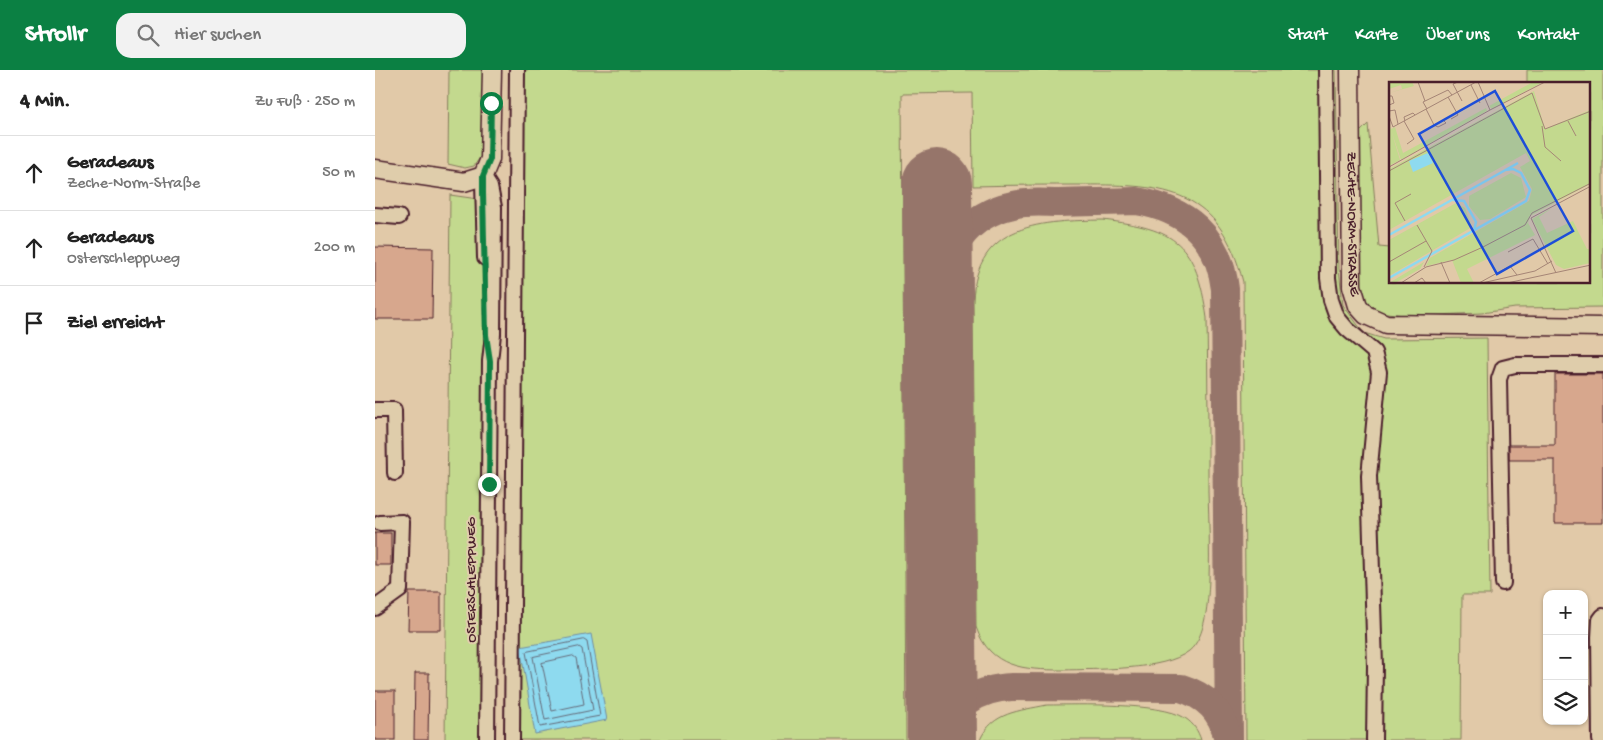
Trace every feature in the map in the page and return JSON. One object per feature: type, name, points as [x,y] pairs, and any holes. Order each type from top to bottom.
[{"type":"main road","points":[[375,169],[464,182],[483,176],[490,159],[492,70]]},
{"type":"main road","name":"ZECHE-NORM-STRASSE","points":[[1350,70],[1351,286],[1358,306],[1366,315],[1386,324],[1603,327]]},
{"type":"street","points":[[512,740],[517,70]]},
{"type":"street","points":[[1326,70],[1328,278],[1331,300],[1337,317],[1347,329],[1374,352],[1379,372],[1369,476],[1375,666],[1375,740]]},
{"type":"street","name":"OSTERSCHLEPPWEG","points":[[483,176],[490,187],[494,207],[493,334],[490,361],[487,740]]},
{"type":"street","points":[[375,216],[399,217]]},
{"type":"street","points":[[1503,583],[1499,379],[1503,368],[1515,365],[1603,365]]},
{"type":"street","points":[[375,410],[394,410],[395,473]]},
{"type":"street","points":[[375,608],[400,590],[402,522],[380,522]]},
{"type":"street","points":[[1600,740],[1599,637],[1600,620],[1603,616]]},
{"type":"green space","points":[[449,70],[486,70],[481,156],[474,166],[465,168],[448,164]]},
{"type":"green space","points":[[511,70],[1336,70],[1339,269],[1343,305],[1364,333],[1384,339],[1487,338],[1490,595],[1462,595],[1461,740],[1246,740],[1243,282],[1233,251],[1220,228],[1204,211],[1186,199],[1165,191],[1114,185],[973,186],[972,93],[902,94],[906,740],[505,740]]},
{"type":"green space","points":[[1527,70],[1603,70],[1603,307],[1515,308],[1482,313],[1413,316],[1378,312],[1365,300],[1359,283],[1358,134],[1368,124],[1379,247],[1389,248],[1389,284],[1591,284],[1591,82],[1527,82]]},
{"type":"green space","points":[[450,195],[478,199],[481,208],[485,383],[482,740],[445,740]]},
{"type":"green space","points":[[1103,220],[1149,229],[1166,235],[1179,244],[1189,256],[1197,272],[1207,318],[1209,588],[1207,608],[1203,628],[1195,645],[1178,658],[1146,666],[1128,668],[1049,670],[1022,667],[999,659],[982,641],[976,627],[973,301],[977,275],[986,255],[1000,241],[1017,231],[1036,225],[1058,222]]},
{"type":"green space","points":[[1047,705],[1098,705],[1157,709],[1185,718],[1195,728],[1201,740],[980,740],[985,731],[999,718],[1017,711]]},
{"type":"water","points":[[591,634],[607,720],[535,734],[520,647]]},
{"type":"building","points":[[375,247],[433,248],[432,319],[375,319]]},
{"type":"building","points":[[1555,374],[1603,374],[1603,523],[1555,523],[1555,460],[1509,460],[1509,445],[1555,445]]},
{"type":"building","points":[[375,533],[391,533],[391,565],[375,565]]},
{"type":"building","points":[[409,592],[441,592],[441,630],[408,630]]},
{"type":"building","points":[[415,673],[429,673],[428,740],[414,740]]},
{"type":"building","points":[[375,691],[395,691],[395,740],[375,740]]},
{"type":"taxiway","points":[[938,296],[946,264],[961,237],[970,226],[996,210],[1019,204],[1136,201],[1154,205],[1185,218],[1207,240],[1216,254],[1222,270],[1225,289],[1229,740]]},
{"type":"taxiway","points":[[944,740],[953,718],[968,701],[988,691],[1012,687],[1181,688],[1197,695],[1211,705],[1221,719],[1227,736]]},
{"type":"runway","points":[[937,184],[942,740]]},
{"type":"route","points":[[489,484],[490,361],[486,335],[483,176],[488,168],[490,159],[491,103]]}]
